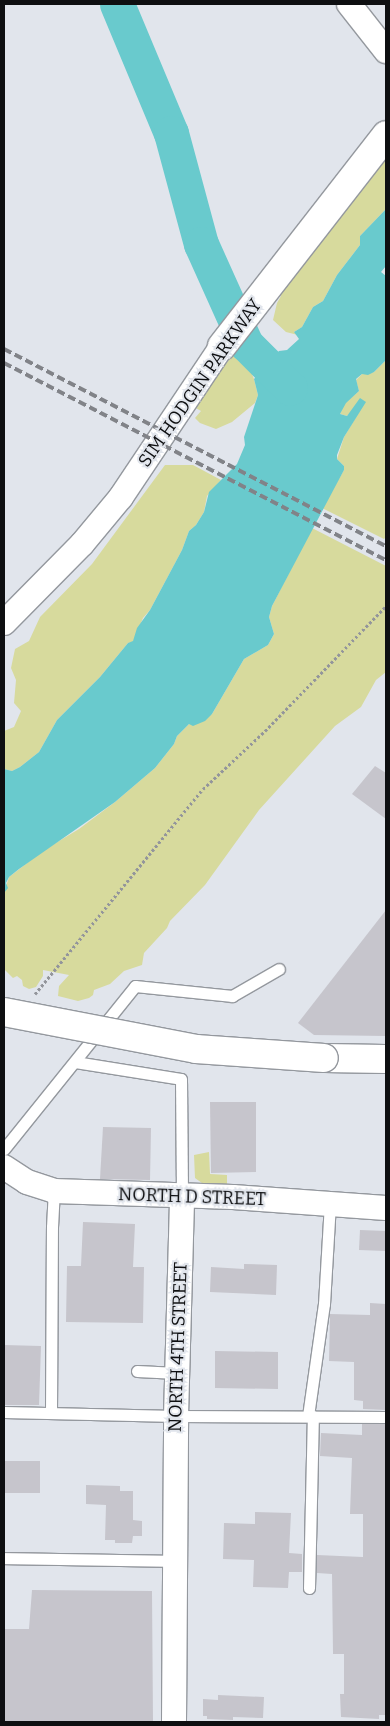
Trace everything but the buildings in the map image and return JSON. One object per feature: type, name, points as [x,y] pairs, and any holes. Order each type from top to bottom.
[{"type":"street","points":[[349,4],[386,51]]},
{"type":"street","name":"SIM HODGIN PARKWAY","points":[[4,623],[82,544],[121,497],[222,346],[386,135]]},
{"type":"street","points":[[4,1012],[196,1049],[324,1058],[386,1059]]},
{"type":"street","name":"NORTH D STREET","points":[[4,1167],[27,1182],[54,1191],[182,1195],[386,1208]]},
{"type":"street","name":"NORTH 4TH STREET","points":[[174,1722],[176,1416],[182,1195]]},
{"type":"lane","points":[[4,1149],[135,986],[232,996],[279,970]]},
{"type":"lane","name":"NORTH 4TH STREET","points":[[75,1062],[181,1079],[182,1195]]},
{"type":"lane","points":[[51,1413],[54,1191]]},
{"type":"lane","points":[[309,1588],[311,1416],[324,1304],[330,1204]]},
{"type":"lane","points":[[137,1371],[177,1372]]},
{"type":"lane","points":[[4,1412],[176,1416],[386,1417]]},
{"type":"lane","points":[[4,1558],[175,1561]]},
{"type":"path","points":[[34,995],[203,789],[265,731],[386,606]]},
{"type":"green space","points":[[386,156],[386,209],[360,236],[360,245],[337,275],[323,301],[313,307],[302,327],[294,332],[298,335],[286,332],[273,320],[277,303],[281,296],[281,290]]},
{"type":"green space","points":[[237,349],[244,355],[254,379],[258,395],[255,403],[232,422],[216,429],[200,423],[195,418],[201,411],[194,407]]},
{"type":"green space","points":[[386,360],[386,537],[384,539],[322,508],[344,470],[344,466],[337,459],[344,437],[365,402],[358,404],[347,416],[340,414],[345,403],[359,391],[356,380],[362,374],[374,372]]},
{"type":"green space","points":[[165,465],[193,465],[221,480],[207,496],[204,512],[196,525],[189,531],[182,550],[150,610],[143,618],[133,642],[128,643],[100,677],[57,720],[39,752],[12,771],[4,769],[4,731],[14,727],[21,711],[14,703],[16,680],[11,668],[15,649],[29,641],[40,617],[92,564]]},
{"type":"green space","points":[[312,528],[386,566],[386,672],[376,680],[361,707],[335,726],[259,810],[205,885],[170,921],[167,928],[144,953],[142,965],[124,971],[110,984],[94,990],[93,995],[89,998],[78,1001],[58,996],[59,986],[69,975],[43,970],[43,976],[36,987],[29,989],[23,986],[22,980],[17,976],[13,978],[4,969],[4,893],[9,877],[44,850],[79,829],[115,802],[155,768],[174,744],[177,736],[189,724],[212,714],[244,659],[268,645],[274,634],[269,617],[272,606]]},
{"type":"green space","points":[[209,1152],[210,1174],[227,1175],[227,1184],[224,1187],[206,1186],[195,1178],[194,1155]]},
{"type":"water","points":[[386,209],[386,266],[381,272],[386,276],[386,360],[374,372],[368,375],[362,374],[356,379],[359,391],[346,403],[340,414],[347,416],[360,398],[366,402],[344,437],[337,455],[337,459],[344,466],[344,470],[272,606],[269,617],[274,634],[268,645],[244,659],[212,714],[205,721],[193,726],[189,724],[177,736],[174,744],[155,768],[115,802],[9,877],[6,883],[8,888],[4,893],[4,769],[12,771],[39,752],[57,720],[100,677],[128,643],[133,641],[137,628],[150,610],[182,550],[189,531],[196,525],[204,512],[209,492],[237,464],[245,445],[244,437],[258,395],[254,379],[279,351],[287,350],[299,339],[294,332],[302,327],[313,307],[323,301],[337,275],[360,245],[360,236]]},
{"type":"waterway","points":[[117,4],[171,133],[201,244],[246,344],[290,388]]},
{"type":"railway","points":[[4,349],[386,546]]},
{"type":"railway","points":[[4,363],[386,560]]}]
